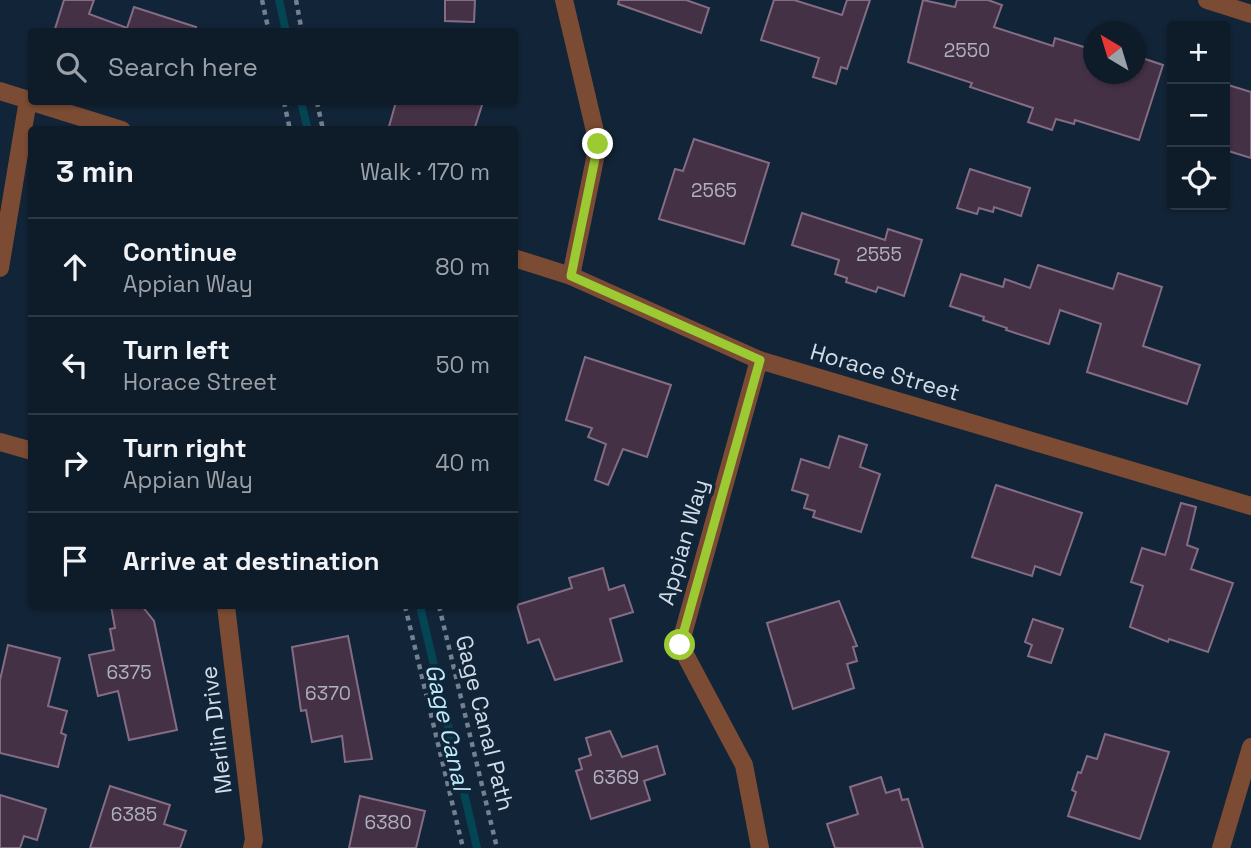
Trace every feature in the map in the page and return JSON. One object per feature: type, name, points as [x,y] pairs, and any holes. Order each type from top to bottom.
[{"type":"street","points":[[564,0],[598,144],[571,276]]},
{"type":"street","points":[[1207,0],[1251,15]]},
{"type":"street","points":[[0,91],[28,100]]},
{"type":"street","points":[[0,268],[29,105]]},
{"type":"street","points":[[43,105],[109,126]]},
{"type":"street","name":"Horace Street","points":[[518,259],[571,276],[760,360],[1251,506]]},
{"type":"street","name":"Appian Way","points":[[760,360],[680,645],[744,765],[760,848]]},
{"type":"street","points":[[0,442],[28,450]]},
{"type":"street","name":"Merlin Drive","points":[[226,609],[254,840],[252,848]]},
{"type":"street","points":[[1221,848],[1251,747]]},
{"type":"path","points":[[262,0],[268,28]]},
{"type":"path","points":[[296,0],[301,28]]},
{"type":"path","points":[[285,105],[289,126]]},
{"type":"path","points":[[318,105],[322,126]]},
{"type":"path","points":[[406,609],[463,848]]},
{"type":"path","name":"Gage Canal Path","points":[[440,609],[497,848]]},
{"type":"building","points":[[64,0],[94,0],[89,14],[127,28],[55,28]]},
{"type":"building","points":[[445,0],[475,0],[474,22],[445,21]]},
{"type":"building","points":[[619,0],[686,0],[709,8],[701,33],[618,4]]},
{"type":"building","points":[[774,0],[794,0],[842,15],[847,0],[870,0],[847,69],[841,67],[836,84],[813,77],[819,58],[761,40]]},
{"type":"building","points":[[923,0],[955,7],[957,0],[988,0],[1002,5],[994,27],[1053,46],[1055,38],[1083,47],[1083,84],[1146,84],[1146,59],[1163,65],[1139,140],[1075,120],[1074,124],[1056,119],[1052,130],[1028,122],[1033,108],[970,87],[972,83],[908,62]]},
{"type":"building","points":[[134,7],[196,28],[127,28]]},
{"type":"building","points":[[1230,86],[1251,92],[1251,158],[1230,152]]},
{"type":"building","points":[[395,105],[482,105],[475,126],[389,126]]},
{"type":"building","points":[[694,139],[769,163],[744,244],[659,219],[675,169],[683,171]]},
{"type":"building","points":[[970,169],[1030,188],[1021,216],[994,207],[993,212],[979,208],[977,214],[957,208]]},
{"type":"building","points":[[802,213],[885,240],[888,229],[922,240],[904,296],[878,287],[876,292],[846,282],[847,278],[835,274],[839,260],[792,245]]},
{"type":"building","points":[[1038,265],[1113,289],[1118,273],[1162,287],[1143,346],[1200,365],[1187,404],[1087,372],[1101,324],[1060,310],[1049,344],[1006,330],[1007,328],[983,320],[984,317],[950,306],[961,274],[1003,287],[1005,279],[1030,288]]},
{"type":"building","points":[[585,357],[671,385],[647,457],[623,449],[608,485],[595,480],[606,444],[588,437],[592,428],[566,420]]},
{"type":"building","points":[[839,436],[867,445],[860,467],[880,474],[861,532],[813,517],[815,511],[804,508],[808,495],[792,490],[801,459],[829,468]]},
{"type":"building","points":[[996,485],[1082,513],[1060,575],[1035,566],[1032,576],[972,557]]},
{"type":"building","points":[[1181,503],[1196,507],[1187,545],[1198,549],[1191,569],[1233,583],[1208,652],[1169,639],[1168,642],[1130,627],[1143,586],[1131,582],[1142,548],[1165,555]]},
{"type":"building","points":[[603,568],[609,590],[624,585],[633,612],[610,619],[622,661],[555,680],[539,639],[528,643],[518,605],[572,588],[569,578]]},
{"type":"building","points":[[839,601],[857,646],[853,647],[857,661],[847,664],[854,688],[793,709],[767,623]]},
{"type":"building","points":[[112,609],[144,609],[154,621],[177,730],[129,740],[118,691],[98,696],[89,655],[114,650],[110,629],[115,628]]},
{"type":"building","points":[[1033,619],[1063,629],[1051,663],[1028,656],[1032,645],[1025,642]]},
{"type":"building","points":[[348,636],[372,759],[345,762],[342,736],[312,742],[306,710],[301,711],[292,647]]},
{"type":"building","points":[[8,645],[60,658],[48,706],[67,711],[61,733],[66,735],[58,767],[0,753],[0,680]]},
{"type":"building","points":[[610,731],[622,757],[657,746],[665,774],[644,781],[650,800],[591,819],[576,771],[582,769],[579,759],[591,755],[586,738]]},
{"type":"building","points":[[1105,734],[1169,752],[1140,839],[1068,816],[1076,792],[1072,790],[1078,772],[1081,773],[1087,756],[1097,759]]},
{"type":"building","points":[[881,777],[886,793],[899,789],[902,800],[908,799],[923,848],[835,848],[827,824],[858,814],[850,787]]},
{"type":"building","points":[[110,786],[170,805],[164,824],[186,831],[180,848],[90,848]]},
{"type":"building","points":[[0,795],[46,809],[37,840],[24,836],[20,848],[0,848]]},
{"type":"building","points":[[360,796],[425,811],[416,848],[349,848]]},
{"type":"waterway","name":"Gage Canal","points":[[279,0],[285,28]]},
{"type":"waterway","name":"Gage Canal","points":[[302,105],[307,126]]},
{"type":"waterway","name":"Gage Canal","points":[[421,609],[477,848]]},
{"type":"route","points":[[598,144],[571,276],[760,360],[680,645]]}]
